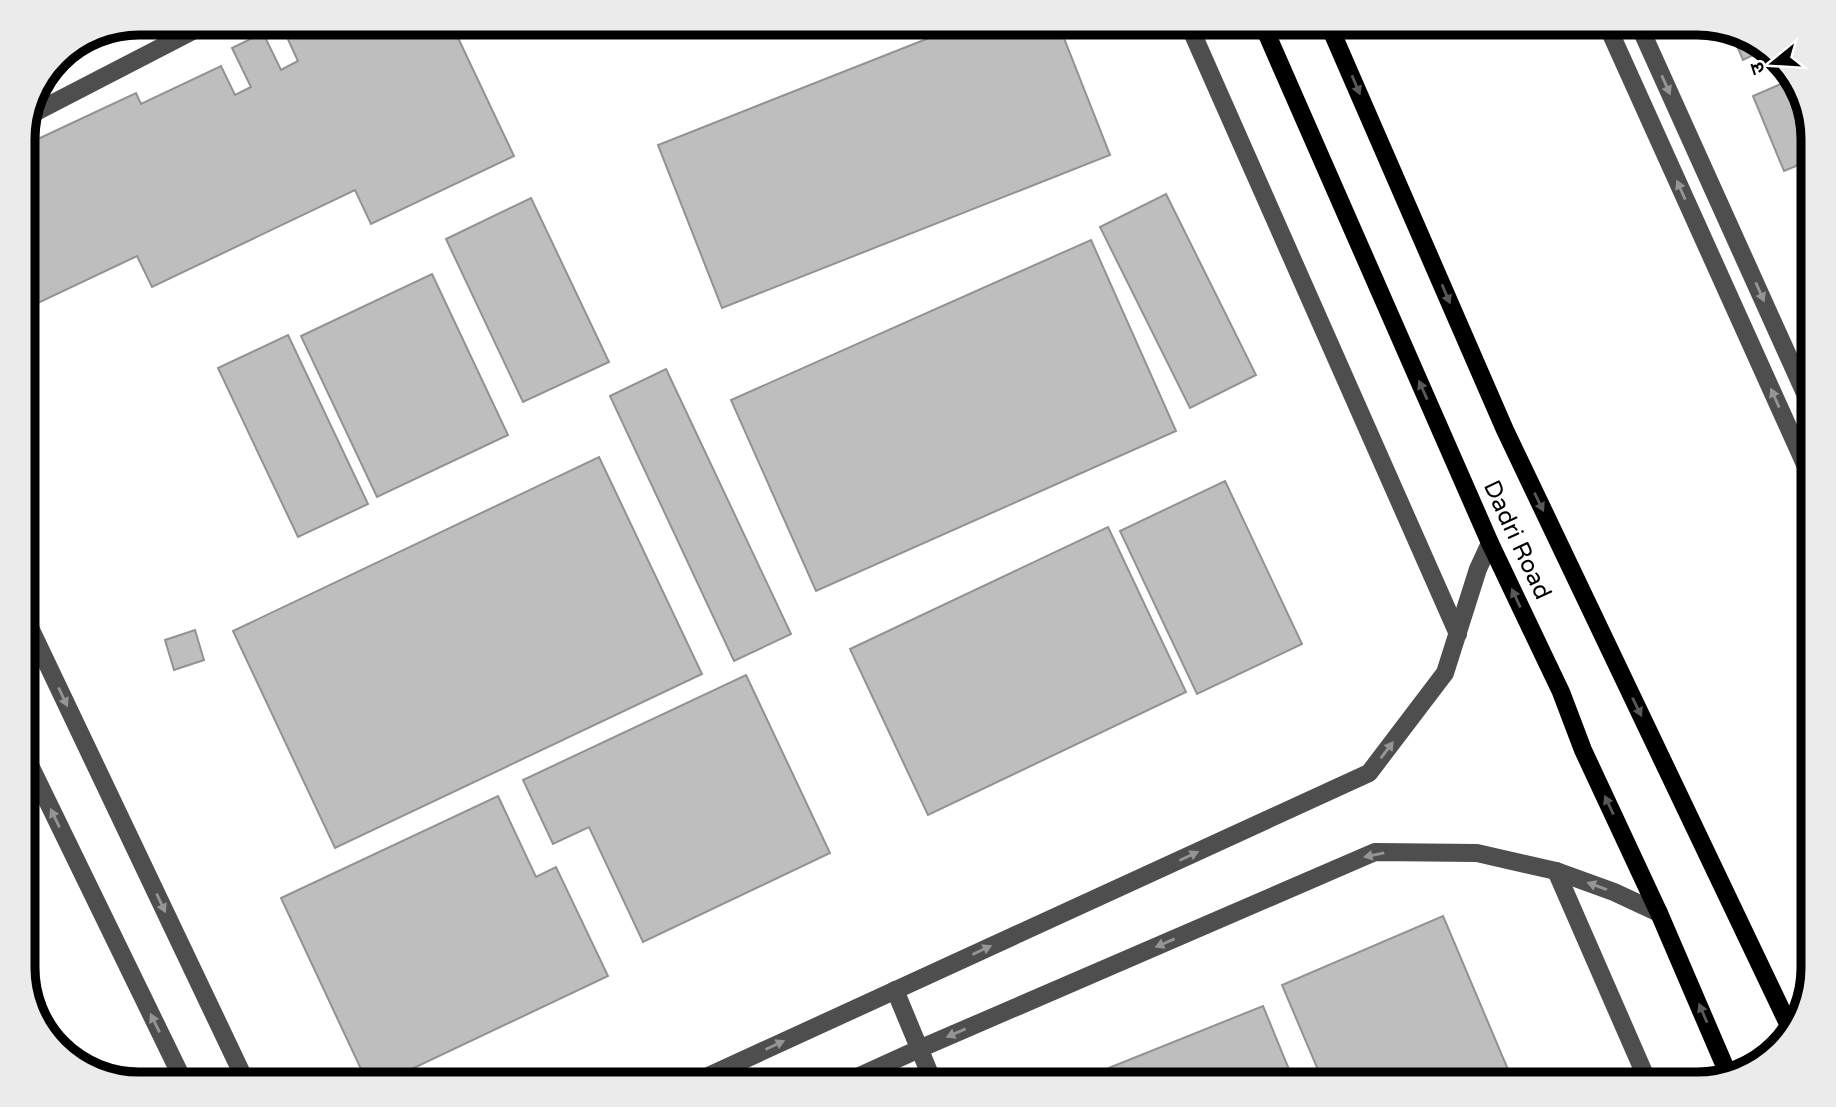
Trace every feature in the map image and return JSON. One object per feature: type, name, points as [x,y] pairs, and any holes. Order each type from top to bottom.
[{"type":"main road","name":"Dadri Road","points":[[1267,35],[1490,543],[1660,913],[1726,1067]]},
{"type":"main road","name":"Dadri Road","points":[[1333,35],[1505,430],[1790,1014]]},
{"type":"street","points":[[40,110],[185,35]]},
{"type":"street","points":[[1193,35],[1458,634]]},
{"type":"street","points":[[1611,35],[1801,455]]},
{"type":"street","points":[[1643,35],[1801,384]]},
{"type":"street","points":[[717,1072],[1369,773],[1446,673],[1478,569],[1490,543]]},
{"type":"street","points":[[35,638],[241,1072]]},
{"type":"street","points":[[35,776],[179,1072]]},
{"type":"street","points":[[868,1072],[1375,852],[1477,853],[1556,871],[1614,892],[1660,913]]},
{"type":"street","points":[[1556,871],[1644,1072]]},
{"type":"street","points":[[895,990],[929,1072]]},
{"type":"building","points":[[259,35],[264,35],[281,70],[298,61],[286,35],[457,35],[514,156],[371,224],[355,190],[152,287],[137,256],[38,303],[35,296],[35,140],[136,93],[141,104],[221,66],[235,95],[251,87],[232,48]]},
{"type":"building","points":[[937,35],[1063,35],[1110,155],[722,308],[658,145]]},
{"type":"building","points":[[1736,43],[1756,54],[1743,60]]},
{"type":"building","points":[[1785,82],[1799,118],[1801,164],[1784,171],[1753,96]]},
{"type":"building","points":[[1166,194],[1256,375],[1190,408],[1100,227]]},
{"type":"building","points":[[531,198],[609,362],[523,402],[446,239]]},
{"type":"building","points":[[1091,240],[1176,431],[816,591],[731,400]]},
{"type":"building","points":[[432,274],[508,435],[377,497],[301,336]]},
{"type":"building","points":[[288,335],[368,504],[298,537],[218,368]]},
{"type":"building","points":[[666,369],[791,634],[734,661],[610,396]]},
{"type":"building","points":[[599,457],[702,674],[335,848],[233,631]]},
{"type":"building","points":[[1225,481],[1302,644],[1197,694],[1120,531]]},
{"type":"building","points":[[1108,527],[1186,692],[928,815],[850,649]]},
{"type":"building","points":[[195,630],[204,660],[174,670],[165,640]]},
{"type":"building","points":[[746,675],[830,853],[643,942],[589,827],[553,844],[523,780]]},
{"type":"building","points":[[498,796],[536,877],[556,867],[608,976],[405,1072],[362,1072],[281,898]]},
{"type":"building","points":[[1443,916],[1509,1072],[1319,1072],[1282,985]]},
{"type":"building","points":[[1263,1006],[1290,1072],[1099,1072]]}]
